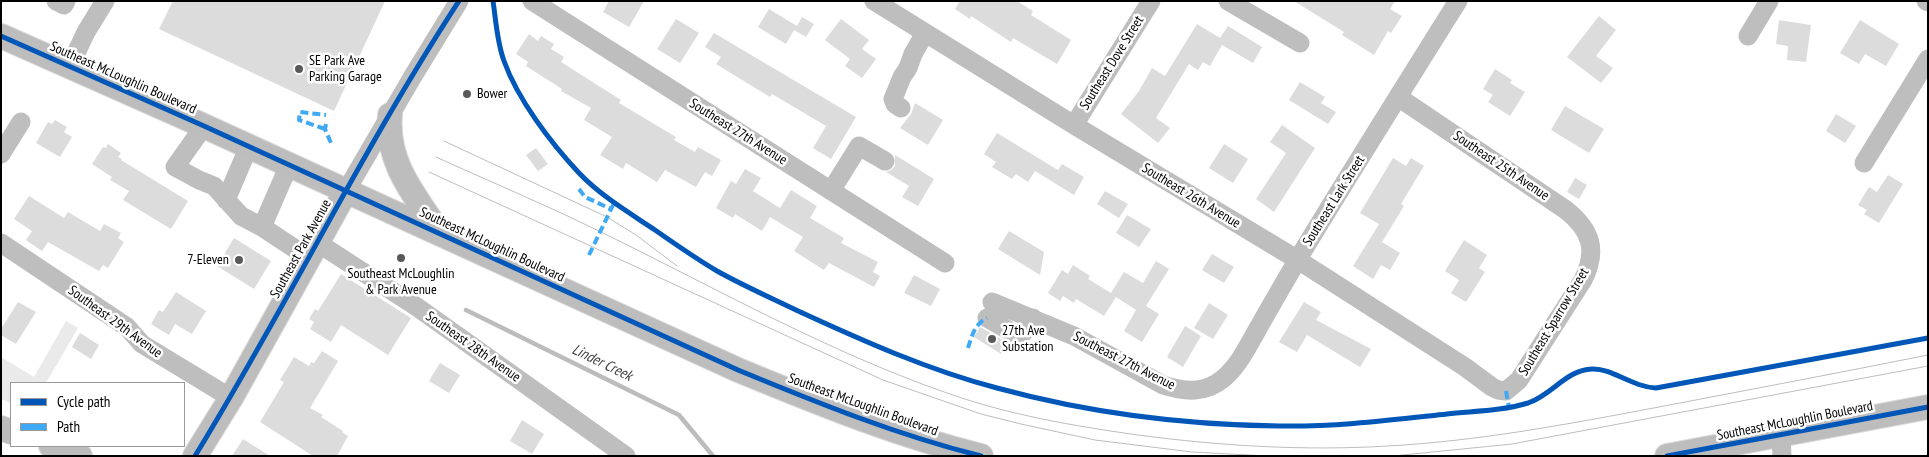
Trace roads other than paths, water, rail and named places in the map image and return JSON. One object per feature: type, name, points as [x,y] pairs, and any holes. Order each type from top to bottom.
[{"type":"main road","name":"Southeast McLoughlin Boulevard","points":[[1,36],[249,146],[662,335],[807,398],[889,429],[981,456]]},
{"type":"main road","points":[[390,115],[388,130],[394,157],[400,170],[440,234]]},
{"type":"main road","name":"Southeast Park Avenue","points":[[195,456],[314,251],[346,191]]},
{"type":"main road","name":"Southeast McLoughlin Boulevard","points":[[1667,456],[1781,445],[1928,407]]},
{"type":"main road","points":[[54,447],[80,456]]},
{"type":"street","points":[[56,1],[64,5],[66,1]]},
{"type":"street","points":[[70,68],[86,32],[105,1]]},
{"type":"street","name":"Southeast Park Avenue","points":[[346,191],[459,1]]},
{"type":"street","name":"Southeast 27th Avenue","points":[[532,1],[945,263]]},
{"type":"street","name":"Southeast 26th Avenue","points":[[874,1],[1074,125],[1298,260],[1465,367],[1492,387],[1506,391]]},
{"type":"street","name":"Southeast Dove Street","points":[[1074,125],[1151,1]]},
{"type":"street","points":[[1228,1],[1300,43]]},
{"type":"street","name":"Southeast Lark Street","points":[[1202,390],[1224,378],[1234,368],[1298,260],[1458,1]]},
{"type":"street","points":[[1748,36],[1769,1]]},
{"type":"street","points":[[901,108],[895,104],[893,99],[913,54],[925,33]]},
{"type":"street","points":[[1864,164],[1928,59]]},
{"type":"street","name":"Southeast 25th Avenue","points":[[1398,97],[1566,210],[1583,226],[1590,240],[1591,247]]},
{"type":"street","points":[[1,154],[21,122]]},
{"type":"street","name":"Southeast 28th Avenue","points":[[204,126],[175,167],[214,186],[241,216],[314,251],[417,307],[626,456]]},
{"type":"street","points":[[226,200],[249,146]]},
{"type":"street","points":[[831,191],[859,146],[885,161]]},
{"type":"street","points":[[262,227],[289,165]]},
{"type":"street","name":"Southeast 29th Avenue","points":[[1,243],[127,327],[142,344],[230,398]]},
{"type":"street","name":"Southeast Sparrow Street","points":[[1506,391],[1519,380],[1582,280],[1589,265],[1591,247]]},
{"type":"street","name":"Southeast 27th Avenue","points":[[989,310],[1033,318],[1074,336],[1163,385],[1178,389],[1202,390]]},
{"type":"waterway","name":"Linder Creek","points":[[466,310],[679,415],[713,456]]},
{"type":"tram line","points":[[444,141],[607,217],[636,235],[677,266]]},
{"type":"tram line","points":[[436,157],[586,225],[775,319],[903,377],[970,401],[1018,414],[1066,424],[1138,435],[1232,445],[1294,448],[1422,444],[1591,420],[1928,355]]},
{"type":"tram line","points":[[429,172],[883,380],[981,414],[1095,440],[1192,452],[1268,456]]},
{"type":"tram line","points":[[1393,456],[1512,444],[1928,366]]},
{"type":"place","name":"SE Park Ave Parking Garage","points":[[299,69]]},
{"type":"place","name":"Bower","points":[[467,94]]},
{"type":"place","name":"Southeast McLoughlin & Park Avenue","points":[[401,258]]},
{"type":"place","name":"7-Eleven","points":[[239,260]]},
{"type":"place","name":"27th Ave Substation","points":[[992,339]]}]
